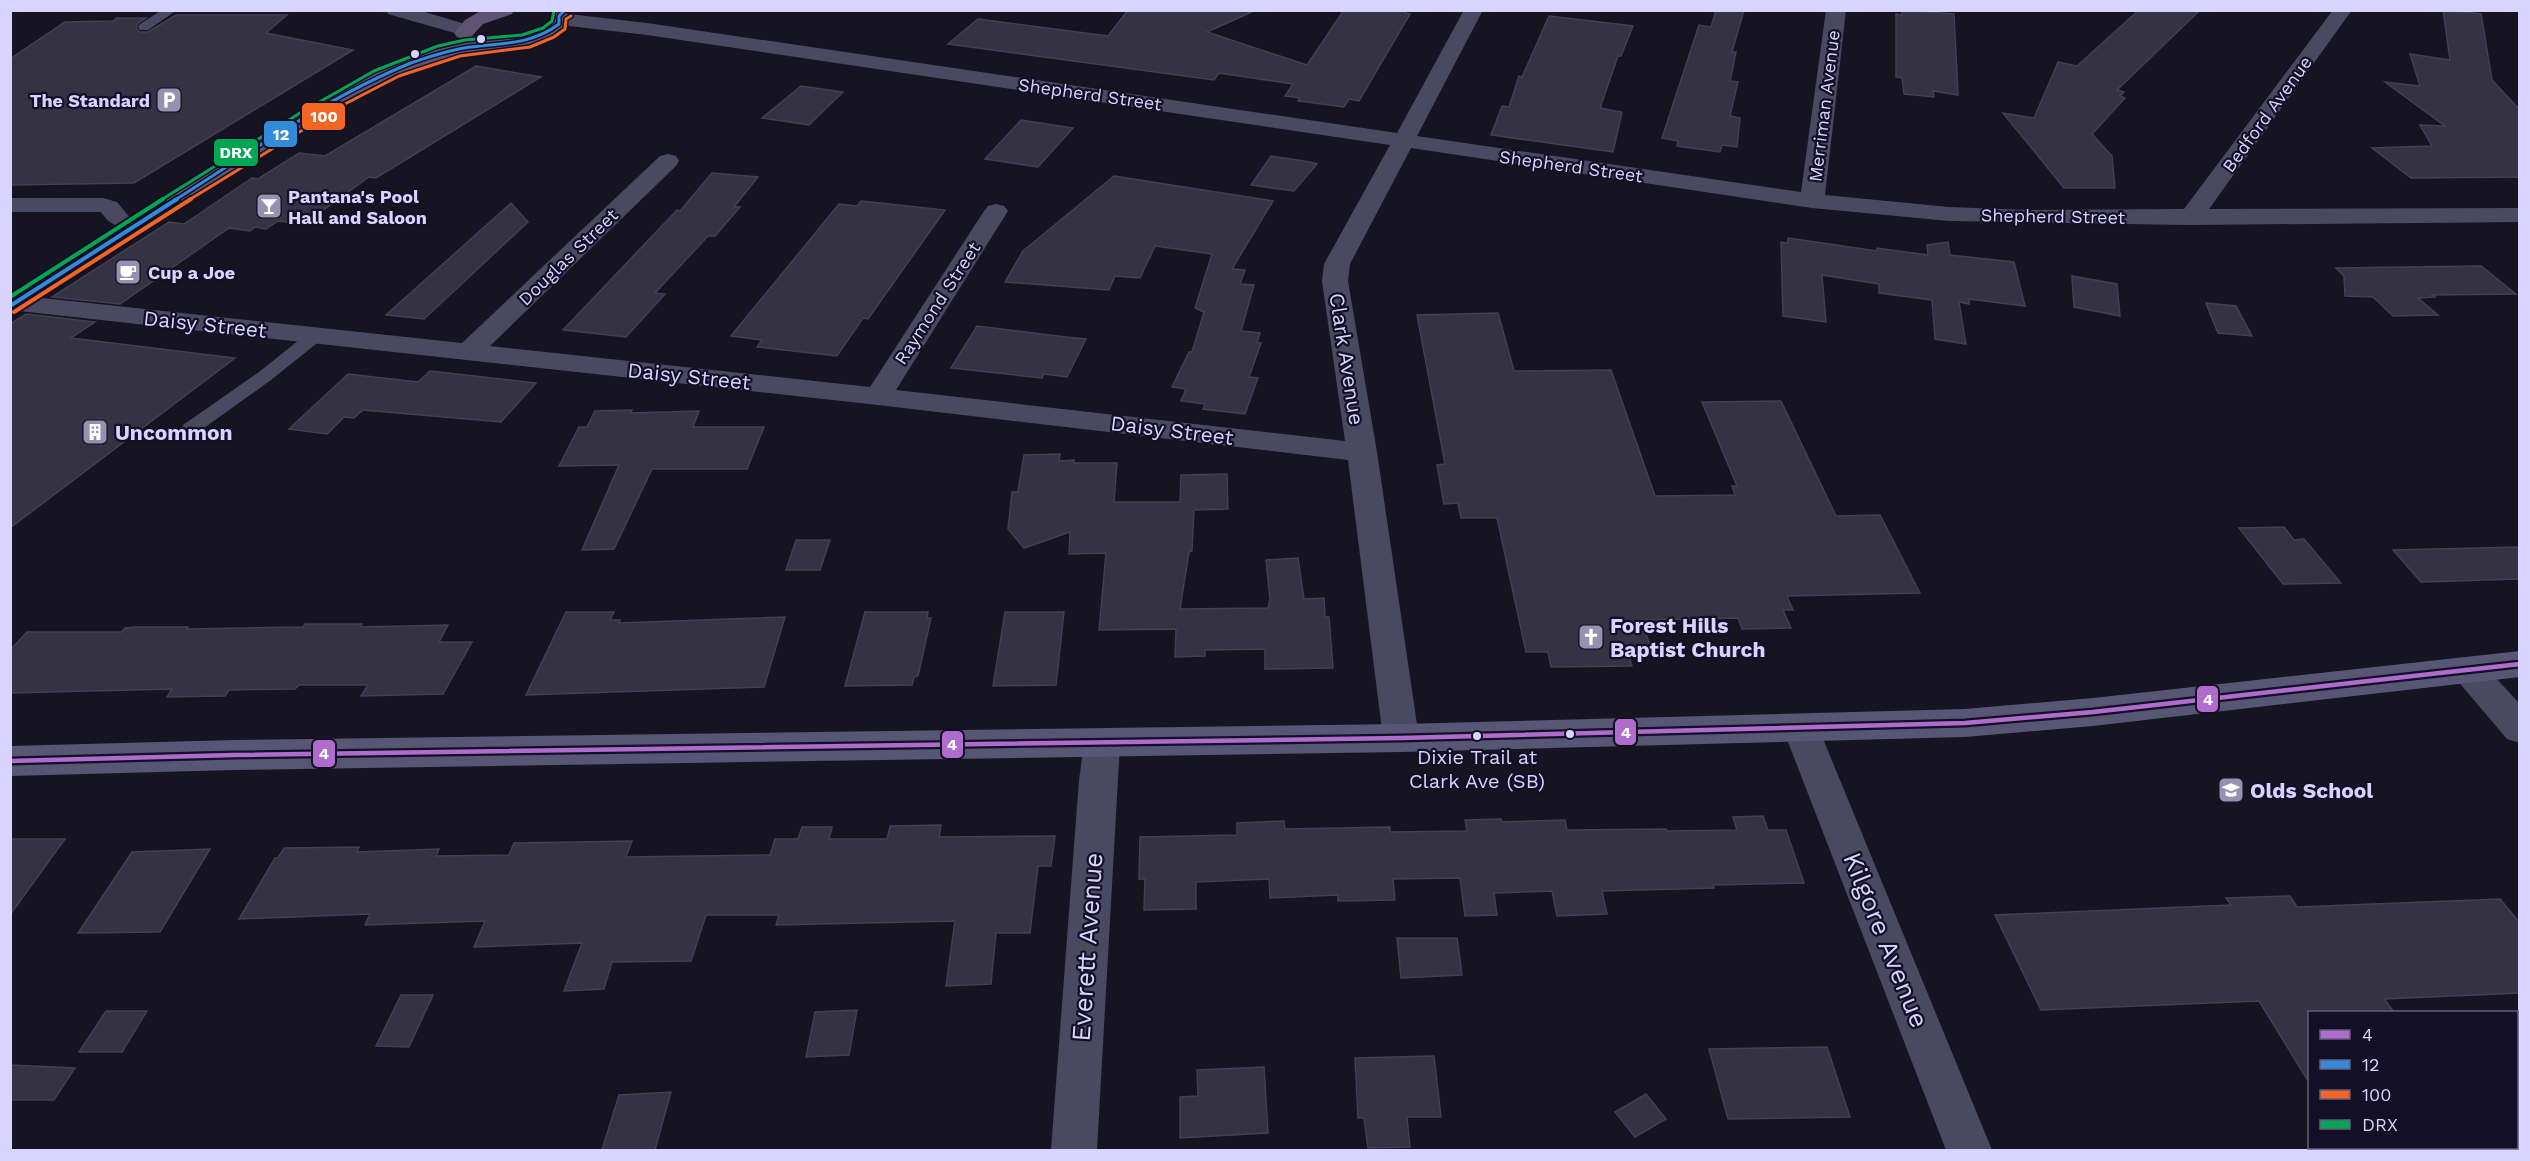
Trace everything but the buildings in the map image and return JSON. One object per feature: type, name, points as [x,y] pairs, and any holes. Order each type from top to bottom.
[{"type":"main road","points":[[12,300],[119,219],[303,107],[464,31],[469,24],[497,12]]},
{"type":"main road","points":[[12,300],[227,166],[371,81],[432,56],[461,49],[517,43],[541,36],[556,27],[558,14]]},
{"type":"main road","points":[[464,31],[471,42],[493,45]]},
{"type":"main road","points":[[10,761],[234,755],[1102,744],[1802,729],[1965,723],[2093,712],[2520,664]]},
{"type":"street","points":[[395,10],[464,31]]},
{"type":"street","name":"Clark Avenue","points":[[1401,738],[1362,452],[1335,281],[1337,264],[1474,10]]},
{"type":"street","name":"Merriman Avenue","points":[[1812,201],[1836,10]]},
{"type":"street","name":"Bedford Avenue","points":[[2190,218],[2343,10]]},
{"type":"street","points":[[418,16],[497,12]]},
{"type":"street","name":"Shepherd Street","points":[[558,14],[629,27],[1812,201],[1949,214],[2028,217],[2520,215]]},
{"type":"street","name":"Shepherd Street","points":[[541,36],[629,27]]},
{"type":"street","name":"Douglas Street","points":[[467,353],[668,161]]},
{"type":"street","points":[[10,205],[96,204],[109,207],[119,219]]},
{"type":"street","name":"Raymond Street","points":[[878,396],[996,211]]},
{"type":"street","name":"Daisy Street","points":[[12,300],[315,336],[878,396],[1362,452]]},
{"type":"street","points":[[2468,670],[2520,729]]},
{"type":"street","name":"Kilgore Avenue","points":[[1802,729],[1969,1150]]},
{"type":"street","name":"Everett Avenue","points":[[1074,1150],[1102,744]]},
{"type":"lane","points":[[144,27],[171,10]]},
{"type":"lane","points":[[190,429],[265,376],[315,336]]},
{"type":"transit line","name":"DRX","points":[[10,297],[264,135],[355,81],[418,52],[438,46],[465,40],[510,37],[532,32],[552,21],[554,10]]},
{"type":"transit line","name":"12","points":[[10,306],[203,182],[356,89],[418,60],[438,54],[464,48],[514,44],[538,38],[559,24],[559,16],[565,10]]},
{"type":"transit line","name":"100","points":[[14,312],[239,169],[361,95],[418,68],[442,61],[466,55],[518,50],[542,43],[565,29],[566,19],[571,16]]},
{"type":"transit line","name":"4","points":[[10,761],[234,755],[1401,738],[1965,723],[2093,712],[2520,664]]},
{"type":"place","name":"The Standard","points":[[169,100]]},
{"type":"place","name":"Pantana's Pool Hall and Saloon","points":[[269,206]]},
{"type":"place","name":"Cup a Joe","points":[[128,272]]},
{"type":"place","name":"Uncommon","points":[[95,432]]},
{"type":"place","name":"Forest Hills Baptist Church","points":[[1591,637]]},
{"type":"place","name":"Dixie Trail at Clark Ave (SB)","points":[[1477,736]]},
{"type":"place","name":"Olds School","points":[[2231,790]]}]
